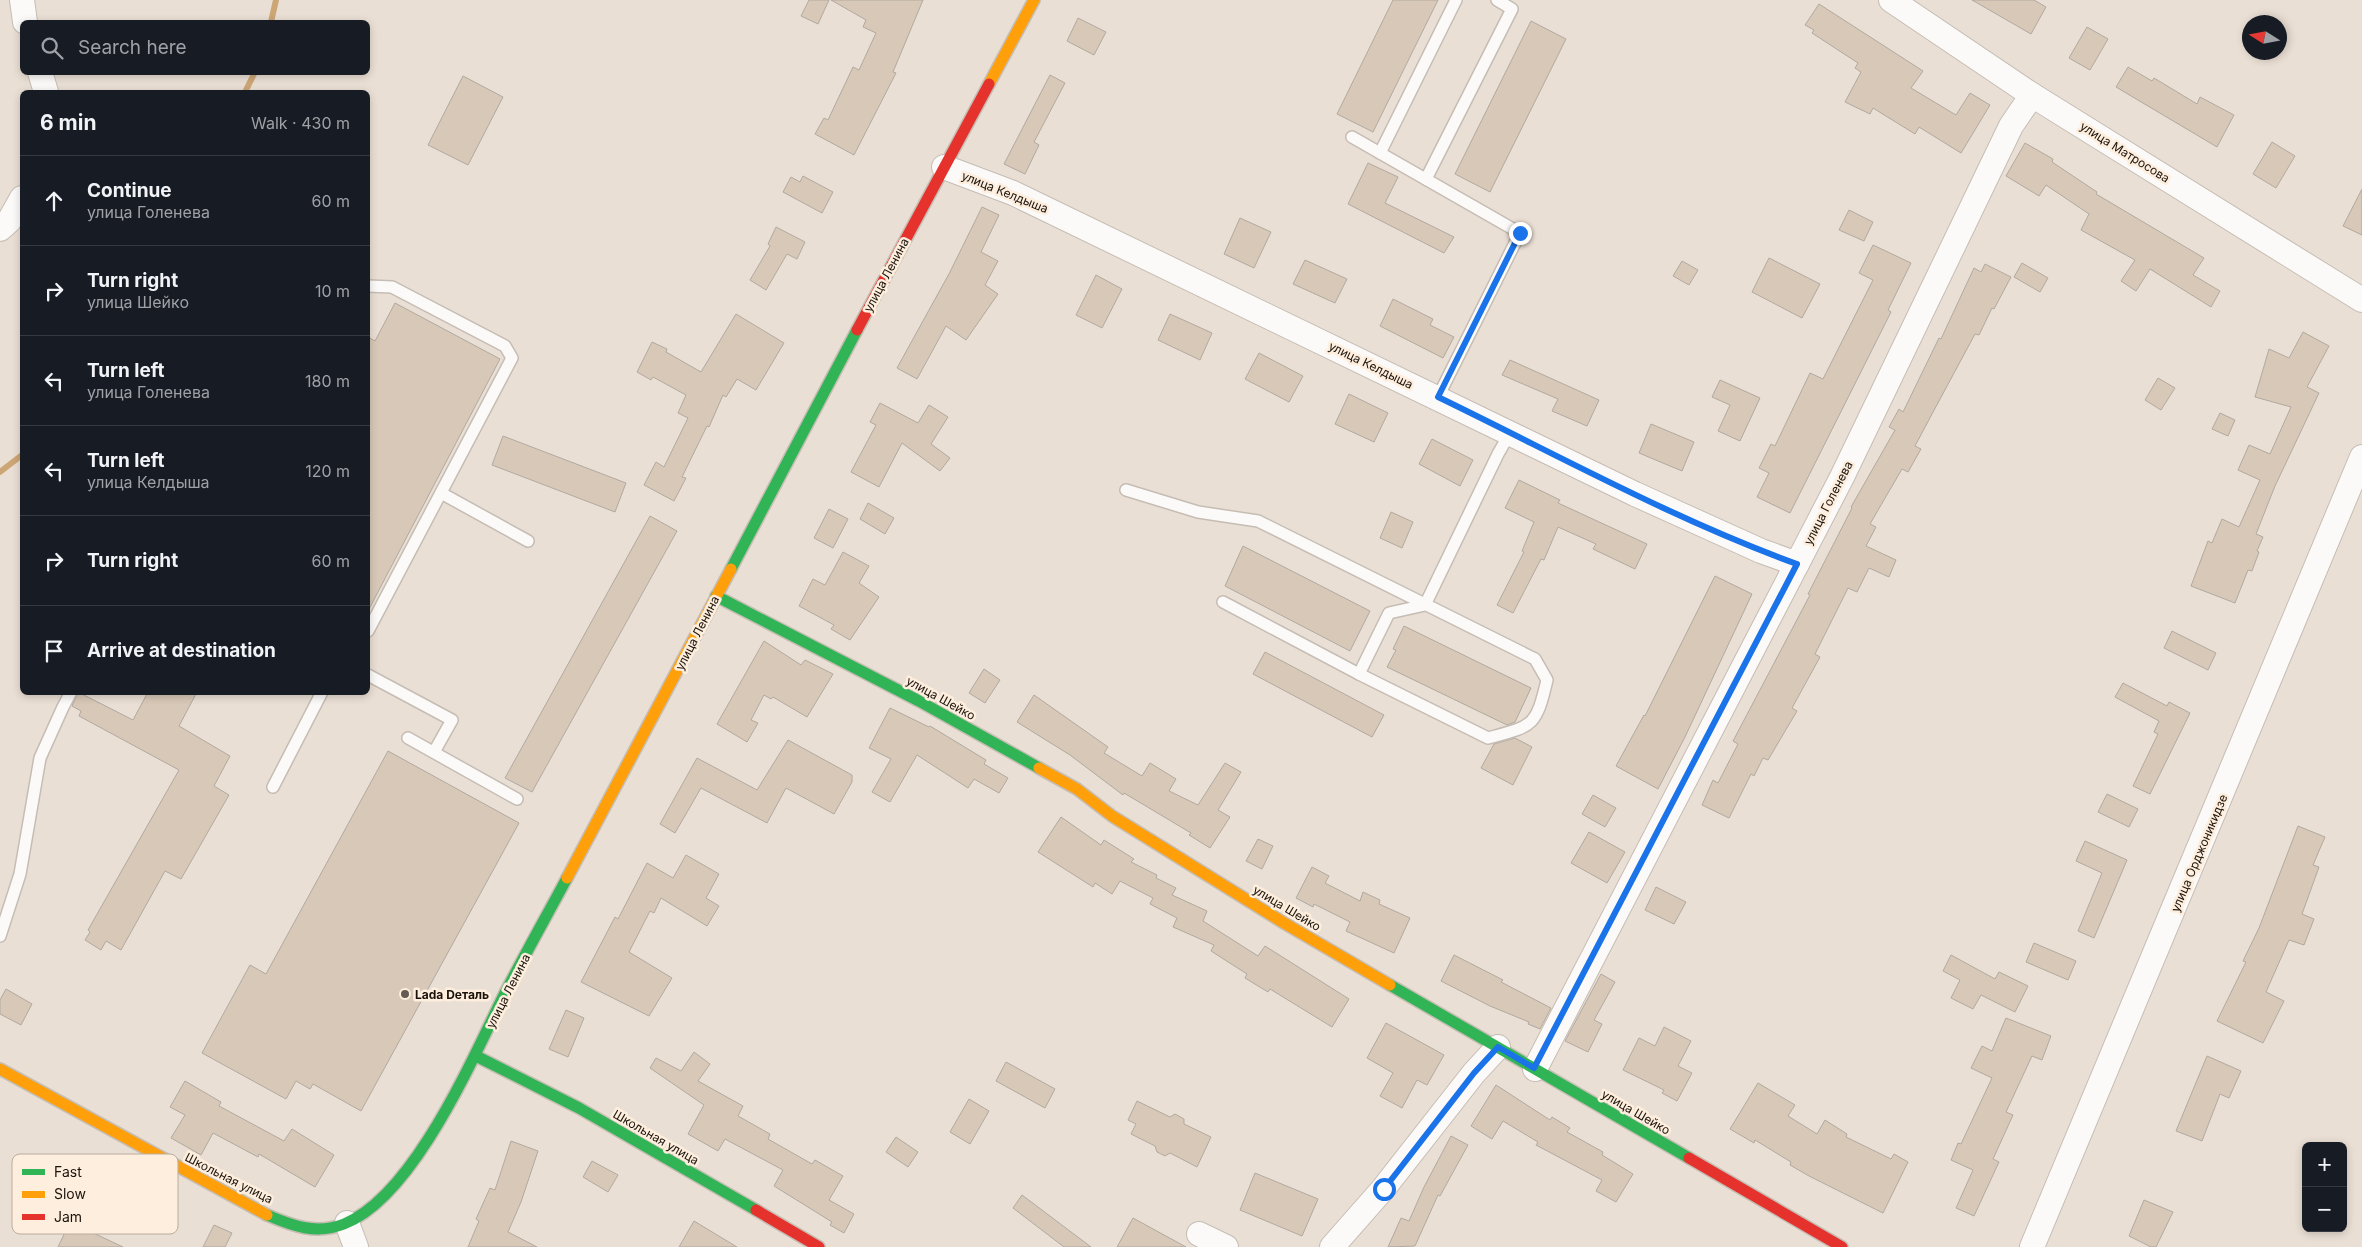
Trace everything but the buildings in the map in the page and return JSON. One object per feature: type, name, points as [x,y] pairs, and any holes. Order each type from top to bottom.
[{"type":"street","points":[[22,0],[26,20]]},
{"type":"street","name":"улица Ленина","points":[[347,1223],[366,1213],[381,1201],[398,1180],[444,1110],[476,1056],[506,992],[617,788],[716,596],[1034,0]]},
{"type":"street","name":"улица Матросова","points":[[1891,0],[2032,95],[2362,300]]},
{"type":"street","points":[[41,75],[45,90]]},
{"type":"street","name":"улица Голенева","points":[[1534,1068],[1842,477],[2012,126],[2032,95]]},
{"type":"street","name":"улица Келдыша","points":[[944,167],[1022,198],[1438,397],[1635,494],[1761,551],[1797,564]]},
{"type":"street","points":[[0,229],[9,221],[20,202]]},
{"type":"street","name":"улица Орджоникидзе","points":[[2032,1247],[2362,457]]},
{"type":"street","name":"улица Шейко","points":[[716,596],[919,701],[1077,788],[1112,816],[1276,918],[1842,1247]]},
{"type":"street","points":[[1332,1247],[1384,1189],[1474,1073],[1498,1047]]},
{"type":"street","name":"Школьная улица","points":[[476,1056],[579,1108],[819,1247]]},
{"type":"street","name":"Школьная улица","points":[[0,1069],[153,1154]]},
{"type":"street","name":"Школьная улица","points":[[178,1167],[276,1217],[309,1229],[323,1230],[347,1223]]},
{"type":"street","points":[[347,1223],[356,1247]]},
{"type":"street","points":[[1199,1234],[1226,1247]]},
{"type":"lane","points":[[1380,153],[1456,0]]},
{"type":"lane","points":[[1426,179],[1512,9],[1497,0]]},
{"type":"lane","points":[[1352,138],[1520,233],[1438,397]]},
{"type":"lane","points":[[370,286],[392,287],[505,346],[512,358],[370,627]]},
{"type":"lane","points":[[1424,605],[1510,433]]},
{"type":"lane","points":[[1126,490],[1198,512],[1258,521],[1535,659],[1547,680],[1542,702],[1532,723],[1520,730],[1488,738],[1359,674],[1223,602]]},
{"type":"lane","points":[[441,493],[528,541]]},
{"type":"lane","points":[[1359,674],[1389,613],[1424,605]]},
{"type":"lane","points":[[370,676],[452,720],[434,752]]},
{"type":"lane","points":[[0,936],[20,874],[40,758],[69,695]]},
{"type":"lane","points":[[273,786],[320,695]]},
{"type":"lane","points":[[408,738],[517,799]]},
{"type":"waterway","points":[[271,20],[276,0]]},
{"type":"waterway","points":[[246,90],[254,75]]},
{"type":"waterway","points":[[0,472],[20,457]]},
{"type":"traffic: fast","points":[[731,569],[857,330]]},
{"type":"traffic: fast","points":[[716,596],[919,701],[1039,768]]},
{"type":"traffic: fast","points":[[267,1215],[305,1228],[324,1229],[334,1227],[344,1224],[369,1209],[394,1186],[417,1157],[458,1089],[512,980],[567,878]]},
{"type":"traffic: fast","points":[[1390,985],[1689,1158]]},
{"type":"traffic: fast","points":[[476,1056],[579,1108],[756,1210]]},
{"type":"traffic: slow","points":[[989,84],[1034,0]]},
{"type":"traffic: slow","points":[[567,878],[731,569]]},
{"type":"traffic: slow","points":[[1039,768],[1077,789],[1112,816],[1284,923],[1390,985]]},
{"type":"traffic: slow","points":[[0,1069],[155,1154]]},
{"type":"traffic: slow","points":[[178,1166],[267,1215]]},
{"type":"traffic: jam","points":[[857,330],[989,84]]},
{"type":"traffic: jam","points":[[1689,1158],[1842,1247]]},
{"type":"traffic: jam","points":[[756,1210],[819,1247]]},
{"type":"place","name":"Lada Dеталь","points":[[405,994]]},
{"type":"route","points":[[1384,1189],[1474,1073],[1498,1047],[1534,1068],[1797,564],[1761,551],[1635,494],[1438,397],[1520,233]]}]
